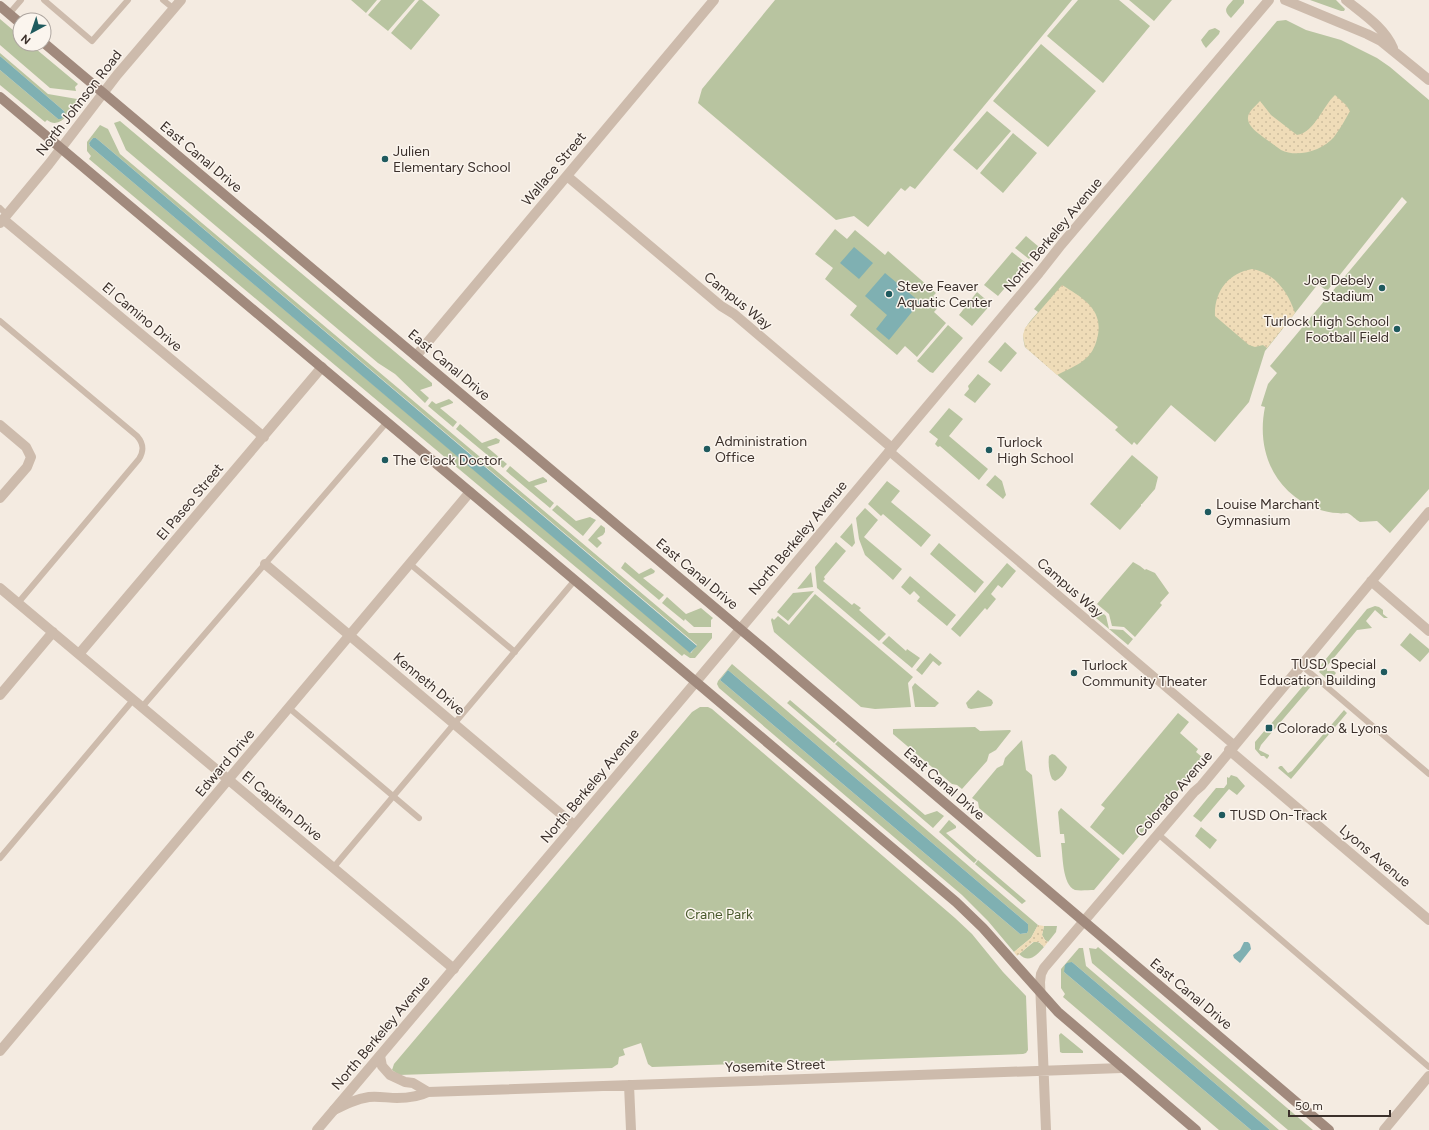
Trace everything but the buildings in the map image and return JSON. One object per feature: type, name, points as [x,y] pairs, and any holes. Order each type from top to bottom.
[{"type":"main road","points":[[0,6],[12,16]]},
{"type":"main road","name":"East Canal Drive","points":[[52,50],[740,629],[1329,1130]]},
{"type":"main road","points":[[0,97],[966,911],[1058,1012],[1196,1130]]},
{"type":"street","name":"North Johnson Road","points":[[3,216],[61,148],[117,75],[181,0]]},
{"type":"street","name":"Wallace Street","points":[[416,356],[714,0]]},
{"type":"street","name":"North Berkeley Avenue","points":[[317,1130],[696,682],[1061,245],[1269,0]]},
{"type":"street","points":[[1285,0],[1381,41],[1429,80]]},
{"type":"street","points":[[1346,0],[1379,27],[1388,38],[1393,50]]},
{"type":"street","name":"Campus Way","points":[[567,176],[721,306],[734,314],[1231,748]]},
{"type":"street","name":"El Camino Drive","points":[[3,216],[264,437]]},
{"type":"street","name":"El Paseo Street","points":[[79,654],[322,368]]},
{"type":"street","points":[[0,425],[26,447],[30,457],[27,467],[0,498]]},
{"type":"street","name":"Edward Drive","points":[[0,1051],[470,492]]},
{"type":"street","name":"Colorado Avenue","points":[[1046,1130],[1040,993],[1040,978],[1044,968],[1204,782],[1429,512]]},
{"type":"street","name":"Kenneth Drive","points":[[265,564],[574,825]]},
{"type":"street","points":[[1371,581],[1429,631]]},
{"type":"street","name":"El Capitan Drive","points":[[0,588],[454,969]]},
{"type":"street","points":[[0,695],[53,632]]},
{"type":"street","name":"Lyons Avenue","points":[[1231,748],[1429,920]]},
{"type":"street","points":[[380,1056],[382,1066],[390,1075],[400,1080],[412,1083],[428,1092]]},
{"type":"street","name":"Yosemite Street","points":[[334,1110],[352,1101],[368,1097],[384,1096],[396,1099],[416,1097],[428,1092],[1122,1068]]},
{"type":"street","points":[[1384,1130],[1429,1076]]},
{"type":"street","points":[[629,1085],[631,1130]]},
{"type":"lane","points":[[9,14],[21,0]]},
{"type":"lane","points":[[44,0],[92,41],[128,0]]},
{"type":"lane","points":[[163,0],[174,9]]},
{"type":"lane","points":[[0,321],[137,436],[143,446],[142,453],[138,459],[18,603]]},
{"type":"lane","points":[[142,707],[386,422]]},
{"type":"lane","points":[[410,564],[515,652]]},
{"type":"lane","points":[[333,868],[575,580]]},
{"type":"lane","points":[[1301,665],[1429,774]]},
{"type":"lane","points":[[0,858],[133,700]]},
{"type":"lane","points":[[289,708],[419,818]]},
{"type":"lane","points":[[1158,834],[1429,1067]]},
{"type":"green space","points":[[351,0],[377,0],[366,13]]},
{"type":"green space","points":[[381,0],[415,0],[388,31],[368,15]]},
{"type":"green space","points":[[419,0],[422,0],[440,15],[411,50],[391,33]]},
{"type":"green space","points":[[775,0],[1072,0],[915,189],[910,186],[905,191],[901,188],[868,227],[854,216],[836,220],[698,103],[702,89]]},
{"type":"green space","points":[[1078,0],[1119,0],[1150,26],[1103,83],[1047,36]]},
{"type":"green space","points":[[1129,0],[1172,0],[1154,21]]},
{"type":"green space","points":[[1233,0],[1244,0],[1244,3],[1231,18],[1226,9]]},
{"type":"green space","points":[[1310,0],[1336,0],[1345,9],[1344,11],[1341,11]]},
{"type":"green space","points":[[0,19],[12,29],[12,52],[40,52],[78,84],[75,87],[76,91],[50,88],[0,45]]},
{"type":"green space","points":[[1286,20],[1306,30],[1341,40],[1377,58],[1429,100],[1429,489],[1390,533],[1377,521],[1360,522],[1347,513],[1333,513],[1317,509],[1302,502],[1289,492],[1279,481],[1266,454],[1263,439],[1265,407],[1261,406],[1268,384],[1277,373],[1270,366],[1407,202],[1402,197],[1327,291],[1318,284],[1265,351],[1249,402],[1215,442],[1171,405],[1137,445],[1134,442],[1132,445],[1115,430],[1118,427],[1025,347],[1024,332],[1038,312],[1034,309],[1277,21]]},
{"type":"green space","points":[[1215,28],[1220,31],[1219,34],[1206,48],[1201,40],[1209,30]]},
{"type":"green space","points":[[1041,44],[1096,91],[1048,147],[993,101]]},
{"type":"green space","points":[[0,53],[48,94],[77,99],[77,103],[68,115],[56,123],[52,123],[47,120],[45,122],[0,85],[0,70],[58,119],[64,111],[0,56]]},
{"type":"green space","points":[[987,111],[1011,131],[977,170],[953,150]]},
{"type":"green space","points":[[120,121],[432,383],[432,386],[420,390],[429,398],[425,403],[395,374],[378,363],[126,150],[114,123]]},
{"type":"green space","points":[[100,125],[108,129],[120,154],[689,633],[712,633],[712,638],[695,658],[690,658],[684,654],[682,656],[89,159],[91,156],[87,151],[87,142]],"holes":[[[93,138],[96,138],[697,645],[691,653],[90,146],[89,143]]]},
{"type":"green space","points":[[1013,133],[1037,153],[1003,193],[980,173]]},
{"type":"green space","name":"Steve Feaver Aquatic Center","points":[[835,229],[847,239],[855,230],[885,255],[888,251],[936,293],[933,296],[941,304],[934,312],[946,323],[917,357],[905,346],[897,355],[850,315],[857,306],[825,279],[833,268],[815,254]]},
{"type":"green space","points":[[1026,236],[1039,247],[1029,259],[1015,248]]},
{"type":"green space","points":[[1012,252],[1026,263],[998,296],[984,285]]},
{"type":"green space","points":[[977,292],[991,304],[972,326],[959,315]]},
{"type":"green space","points":[[948,325],[963,338],[933,373],[930,372],[917,361]]},
{"type":"green space","points":[[1005,342],[1017,353],[1001,372],[988,362]]},
{"type":"green space","points":[[978,374],[991,384],[975,403],[964,395],[969,389],[968,386]]},
{"type":"green space","points":[[449,399],[453,403],[440,408],[457,422],[453,427],[428,406],[432,401],[436,404]]},
{"type":"green space","points":[[949,408],[963,419],[949,436],[988,469],[979,480],[940,446],[938,447],[935,444],[938,439],[929,432]]},
{"type":"green space","points":[[460,424],[482,443],[496,438],[500,440],[499,443],[487,447],[507,464],[503,468],[456,429]]},
{"type":"green space","points":[[1132,455],[1158,477],[1155,489],[1120,530],[1090,504]]},
{"type":"green space","points":[[510,466],[529,482],[543,477],[547,480],[547,482],[534,486],[554,503],[550,508],[506,471]]},
{"type":"green space","points":[[995,475],[1002,481],[1006,495],[1003,499],[986,485]]},
{"type":"green space","points":[[887,481],[900,491],[891,502],[931,535],[921,547],[883,514],[881,516],[868,504]]},
{"type":"green space","points":[[557,505],[576,521],[590,517],[596,520],[583,536],[552,510]]},
{"type":"green space","points":[[865,508],[878,520],[864,537],[902,569],[893,580],[865,555],[859,539],[856,518]]},
{"type":"green space","points":[[852,523],[855,543],[852,547],[840,537]]},
{"type":"green space","points":[[601,525],[605,528],[605,532],[597,538],[602,543],[597,548],[588,540]]},
{"type":"green space","points":[[836,542],[846,551],[824,577],[825,579],[823,581],[852,605],[854,603],[861,608],[859,610],[886,634],[879,641],[817,588],[815,567]]},
{"type":"green space","points":[[939,543],[984,582],[975,593],[930,554]]},
{"type":"green space","points":[[625,562],[639,574],[651,568],[655,571],[654,573],[643,578],[664,595],[659,600],[621,568]]},
{"type":"green space","points":[[1133,562],[1145,570],[1146,569],[1155,573],[1169,593],[1160,603],[1162,605],[1135,637],[1124,627],[1112,626],[1109,614],[1097,604]]},
{"type":"green space","points":[[1007,563],[1016,571],[1002,588],[998,585],[991,594],[996,599],[987,610],[985,608],[960,637],[951,629]]},
{"type":"green space","points":[[811,572],[813,587],[797,589]]},
{"type":"green space","points":[[910,576],[956,615],[947,626],[917,601],[920,597],[914,591],[910,595],[901,587]]},
{"type":"green space","points":[[814,591],[788,621],[777,612],[793,593]]},
{"type":"green space","points":[[815,594],[913,677],[908,683],[911,707],[875,709],[861,707],[774,632],[771,620],[772,618],[774,620],[778,616],[789,625]]},
{"type":"green space","points":[[667,597],[686,614],[701,608],[713,618],[711,620],[711,627],[694,627],[685,619],[684,621],[662,603]]},
{"type":"green space","points":[[1095,606],[1106,616],[1109,629],[1090,613]]},
{"type":"green space","points":[[1375,606],[1383,610],[1383,614],[1388,618],[1384,618],[1375,610],[1366,621],[1372,628],[1357,630],[1327,666],[1327,671],[1334,671],[1336,673],[1332,678],[1327,679],[1319,672],[1321,665],[1367,609]]},
{"type":"green space","points":[[1109,629],[1123,630],[1133,639],[1128,645]]},
{"type":"green space","points":[[1410,633],[1429,649],[1429,652],[1420,662],[1400,645]]},
{"type":"green space","points":[[889,636],[906,651],[907,649],[920,658],[912,668],[882,643]]},
{"type":"green space","points":[[930,653],[942,663],[939,666],[933,661],[922,675],[916,670]]},
{"type":"green space","points":[[732,664],[1038,925],[1031,938],[1014,952],[988,921],[962,895],[719,688],[717,684],[718,681]],"holes":[[[728,670],[1028,924],[1027,933],[1020,934],[720,680]]]},
{"type":"green space","points":[[1310,682],[1313,684],[1261,745],[1259,750],[1269,756],[1267,759],[1264,756],[1261,756],[1255,749],[1255,742],[1266,729],[1268,730],[1271,726],[1270,725],[1303,686],[1306,687]]},
{"type":"green space","points":[[915,683],[939,703],[935,707],[915,707],[912,687]]},
{"type":"green space","points":[[978,690],[992,700],[993,703],[991,706],[971,709],[968,708],[966,703]]},
{"type":"green space","points":[[790,700],[837,740],[834,743],[787,703]]},
{"type":"green space","name":"Crane Park","points":[[700,707],[708,707],[712,709],[972,934],[1003,972],[1026,996],[1028,1050],[1026,1053],[652,1067],[648,1064],[641,1043],[623,1049],[625,1055],[619,1057],[618,1064],[612,1068],[399,1075],[392,1070],[394,1064],[692,712]]},
{"type":"green space","points":[[1344,710],[1347,713],[1291,779],[1278,768],[1282,766],[1288,773],[1292,771]]},
{"type":"green space","points":[[1178,713],[1189,722],[1180,733],[1198,749],[1196,752],[1202,757],[1195,764],[1192,774],[1123,855],[1090,827],[1105,808],[1101,805]]},
{"type":"green space","points":[[975,727],[980,731],[1011,731],[996,750],[989,754],[987,761],[962,789],[957,785],[952,784],[893,734],[893,729]]},
{"type":"green space","points":[[1022,740],[1026,770],[1032,775],[1041,857],[1037,857],[979,808],[978,802],[972,798],[997,768],[1003,765],[1005,758]]},
{"type":"green space","points":[[838,741],[925,815],[937,811],[944,816],[933,828],[835,744]]},
{"type":"green space","points":[[1052,754],[1055,755],[1067,767],[1059,779],[1055,781],[1052,779],[1049,768],[1049,756]]},
{"type":"green space","points":[[1231,775],[1237,777],[1245,786],[1237,795],[1229,789],[1201,822],[1193,816],[1216,788],[1224,788],[1227,784],[1227,777],[1229,778]]},
{"type":"green space","points":[[1061,808],[1120,859],[1094,890],[1075,890],[1071,887],[1065,876],[1061,843],[1065,843],[1064,834],[1060,834],[1058,812]]},
{"type":"green space","points":[[949,820],[956,826],[956,828],[946,833],[977,860],[974,863],[939,832]]},
{"type":"green space","points":[[1201,827],[1217,840],[1210,849],[1195,836]]},
{"type":"green space","points":[[978,860],[1026,901],[1022,904],[975,864]]},
{"type":"green space","points":[[1044,926],[1057,926],[1056,932],[1048,942],[1042,935]]},
{"type":"green space","points":[[1035,941],[1044,947],[1036,955],[1026,958],[1019,954]]},
{"type":"green space","points":[[1098,947],[1313,1130],[1288,1130],[1092,963],[1089,948],[1096,949]]},
{"type":"green space","points":[[1079,948],[1083,948],[1086,966],[1279,1130],[1270,1130],[1072,962],[1064,972],[1251,1130],[1219,1130],[1063,997],[1065,994],[1061,988],[1061,969]]},
{"type":"green space","points":[[1061,1033],[1083,1051],[1083,1053],[1060,1052],[1059,1035]]},
{"type":"sand","points":[[1335,95],[1350,111],[1334,137],[1329,142],[1309,152],[1294,153],[1281,150],[1251,127],[1248,122],[1249,114],[1260,101],[1271,115],[1297,135],[1303,133],[1314,124]]},
{"type":"sand","points":[[1252,269],[1260,271],[1274,279],[1280,285],[1289,298],[1295,313],[1267,348],[1263,345],[1255,347],[1249,345],[1215,316],[1217,299],[1224,285],[1236,275]]},
{"type":"sand","points":[[1062,285],[1090,306],[1098,320],[1099,329],[1095,345],[1089,356],[1078,364],[1057,375],[1025,347],[1023,335],[1025,328]]},
{"type":"sand","points":[[1038,925],[1044,926],[1042,935],[1048,942],[1044,947],[1039,942],[1033,942],[1017,956],[1014,952],[1031,938]]},
{"type":"water","points":[[0,56],[64,111],[65,114],[61,119],[58,119],[0,70]]},
{"type":"water","points":[[93,138],[96,138],[697,646],[690,653],[90,146],[89,143]]},
{"type":"water","points":[[854,247],[873,263],[859,279],[840,263]]},
{"type":"water","points":[[885,273],[920,302],[889,340],[876,329],[887,315],[865,296]]},
{"type":"water","points":[[728,670],[1028,924],[1027,933],[1020,934],[720,680]]},
{"type":"water","points":[[1244,942],[1248,942],[1250,944],[1251,949],[1240,963],[1234,958],[1233,955],[1240,950]]},
{"type":"water","points":[[1072,962],[1270,1130],[1251,1130],[1064,972],[1065,965]]},
{"type":"place","name":"Julien Elementary School","points":[[385,159]]},
{"type":"place","name":"Joe Debely Stadium","points":[[1382,288]]},
{"type":"place","name":"Steve Feaver Aquatic Center","points":[[889,294]]},
{"type":"place","name":"Turlock High School Football Field","points":[[1397,329]]},
{"type":"place","name":"Administration Office","points":[[707,449]]},
{"type":"place","name":"Turlock High School","points":[[989,450]]},
{"type":"place","name":"The Clock Doctor","points":[[385,460]]},
{"type":"place","name":"Louise Marchant Gymnasium","points":[[1208,512]]},
{"type":"place","name":"TUSD Special Education Building","points":[[1384,672]]},
{"type":"place","name":"Turlock Community Theater","points":[[1074,673]]},
{"type":"place","name":"Colorado & Lyons","points":[[1269,728]]},
{"type":"place","name":"TUSD On-Track","points":[[1222,815]]}]
